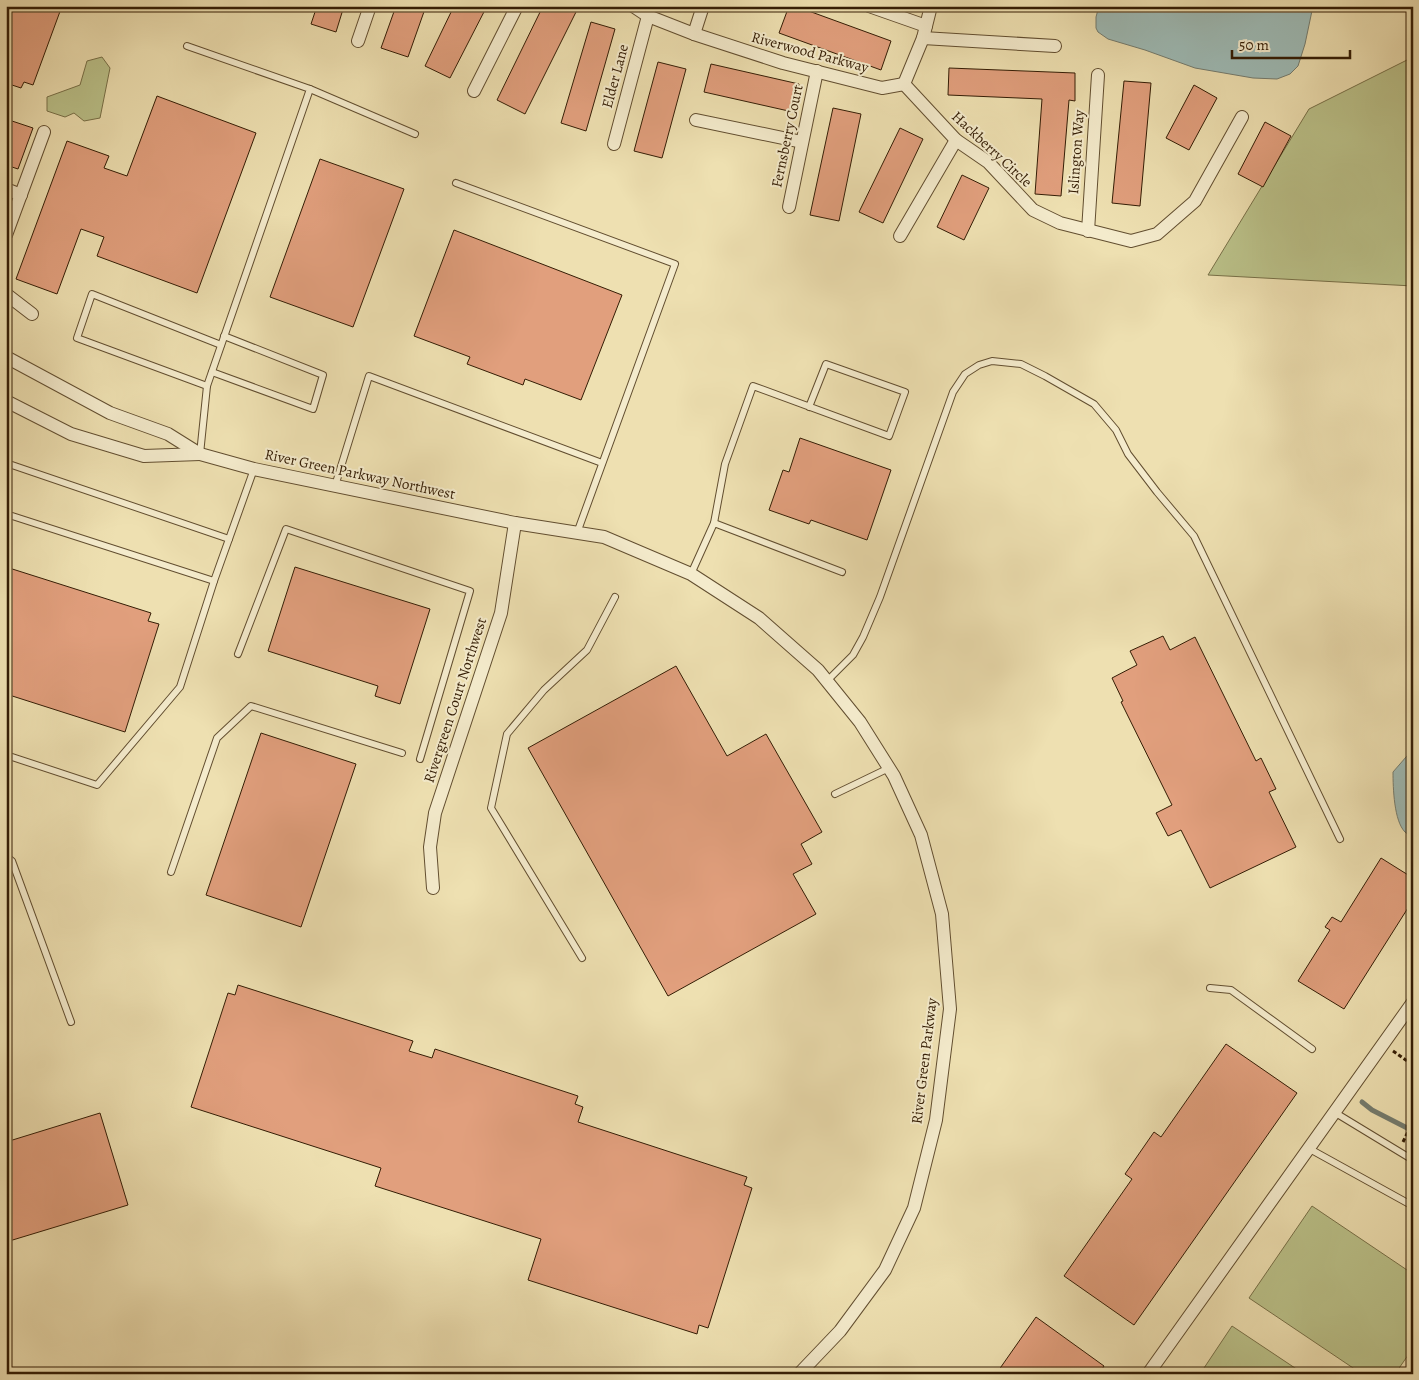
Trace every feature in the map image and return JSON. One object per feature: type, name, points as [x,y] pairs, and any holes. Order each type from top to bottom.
[{"type":"street","points":[[358,41],[370,6]]},
{"type":"street","points":[[474,92],[517,6]]},
{"type":"street","name":"Riverwood Parkway","points":[[633,6],[648,16],[739,49],[882,88],[904,84]]},
{"type":"street","points":[[694,34],[703,6]]},
{"type":"street","points":[[869,6],[924,32],[1054,46]]},
{"type":"street","points":[[904,84],[932,6]]},
{"type":"street","name":"Elder Lane","points":[[614,144],[648,16]]},
{"type":"street","name":"Fernsberry Court","points":[[789,207],[817,71]]},
{"type":"street","name":"Islington Way","points":[[1088,231],[1098,75]]},
{"type":"street","name":"Hackberry Circle","points":[[904,84],[956,140],[988,162],[1033,210],[1060,223],[1131,241],[1157,234],[1195,201],[1242,117]]},
{"type":"street","points":[[696,120],[802,142]]},
{"type":"street","points":[[6,235],[44,132]]},
{"type":"street","points":[[900,236],[956,140]]},
{"type":"street","points":[[6,189],[21,195]]},
{"type":"street","points":[[6,294],[32,314]]},
{"type":"street","name":"River Green Parkway Northwest","points":[[6,357],[110,414],[168,434],[200,454],[254,469],[515,523]]},
{"type":"street","name":"River Green Parkway Northwest","points":[[6,401],[71,434],[144,456],[200,454]]},
{"type":"street","name":"River Green Parkway","points":[[515,523],[604,537],[691,574],[759,618],[818,670],[860,722],[894,776],[921,835],[942,914],[950,1009],[936,1120],[914,1208],[885,1270],[840,1331],[799,1374]]},
{"type":"street","name":"Rivergreen Court Northwest","points":[[433,888],[430,847],[435,813],[501,612],[515,523]]},
{"type":"street","points":[[1148,1374],[1413,1002]]},
{"type":"lane","points":[[187,46],[310,89],[415,134]]},
{"type":"lane","points":[[200,454],[207,386],[310,89]]},
{"type":"lane","points":[[456,183],[675,264],[577,533]]},
{"type":"lane","points":[[207,386],[77,338],[92,294],[221,344]]},
{"type":"lane","points":[[212,372],[313,410],[323,375],[224,336]]},
{"type":"lane","points":[[827,681],[853,655],[863,637],[880,596],[954,392],[964,374],[978,365],[992,361],[1021,364],[1094,404],[1116,430],[1128,454],[1194,536],[1340,838]]},
{"type":"lane","points":[[691,574],[714,524],[725,464],[753,386],[810,407],[889,436],[905,392],[826,364],[810,407]]},
{"type":"lane","points":[[336,486],[369,376],[602,463]]},
{"type":"lane","points":[[6,463],[229,539]]},
{"type":"lane","points":[[6,754],[97,785],[180,687],[214,580],[254,469]]},
{"type":"lane","points":[[6,514],[214,580]]},
{"type":"lane","points":[[714,524],[842,572]]},
{"type":"lane","points":[[238,654],[286,529],[470,591],[420,759]]},
{"type":"lane","points":[[582,958],[491,808],[508,734],[544,690],[587,650],[615,597]]},
{"type":"lane","points":[[171,872],[217,738],[251,706],[402,753]]},
{"type":"lane","points":[[835,794],[889,768]]},
{"type":"lane","points":[[6,856],[12,861],[71,1022]]},
{"type":"lane","points":[[1210,988],[1231,990],[1312,1049]]},
{"type":"lane","points":[[1334,1112],[1413,1160]]},
{"type":"lane","points":[[1308,1148],[1413,1206]]},
{"type":"path","points":[[1383,1043],[1413,1065]]},
{"type":"path","points":[[1403,1143],[1413,1121]]},
{"type":"green space","points":[[102,57],[110,68],[100,118],[84,121],[74,113],[65,117],[47,111],[47,97],[80,85],[87,61]]},
{"type":"green space","points":[[1413,57],[1413,286],[1208,275],[1309,109]]},
{"type":"green space","points":[[1312,1206],[1413,1274],[1413,1348],[1395,1374],[1362,1374],[1249,1298]]},
{"type":"green space","points":[[1232,1326],[1304,1374],[1200,1374]]},
{"type":"water","points":[[1099,6],[1313,6],[1298,66],[1290,74],[1277,79],[1253,78],[1195,68],[1108,39],[1098,32],[1096,28]]},
{"type":"water","points":[[1413,749],[1413,836],[1405,832],[1398,820],[1393,787],[1393,772]]},
{"type":"building","points":[[6,6],[62,6],[33,85],[24,82],[21,88],[6,83]]},
{"type":"building","points":[[317,6],[344,6],[336,32],[311,24]]},
{"type":"building","points":[[396,6],[426,6],[408,57],[381,48]]},
{"type":"building","points":[[454,6],[487,6],[450,78],[425,66]]},
{"type":"building","points":[[543,6],[579,6],[525,114],[497,100]]},
{"type":"building","points":[[789,6],[795,6],[891,41],[881,70],[779,33]]},
{"type":"building","points":[[591,22],[615,29],[586,131],[561,123]]},
{"type":"building","points":[[658,62],[686,69],[662,158],[634,151]]},
{"type":"building","points":[[711,64],[799,84],[793,112],[704,92]]},
{"type":"building","points":[[949,68],[1075,73],[1075,101],[1069,100],[1061,196],[1035,194],[1042,99],[948,95]]},
{"type":"building","points":[[1124,81],[1151,83],[1140,206],[1112,203]]},
{"type":"building","points":[[1194,85],[1217,98],[1189,150],[1166,138]]},
{"type":"building","points":[[157,96],[256,133],[197,293],[97,256],[104,237],[81,229],[57,294],[16,279],[67,141],[109,156],[104,168],[127,176]]},
{"type":"building","points":[[833,108],[861,114],[839,221],[810,215]]},
{"type":"building","points":[[6,119],[33,128],[18,169],[6,165]]},
{"type":"building","points":[[1265,122],[1291,136],[1263,187],[1238,174]]},
{"type":"building","points":[[900,128],[923,139],[883,223],[859,212]]},
{"type":"building","points":[[320,159],[404,189],[353,327],[270,297]]},
{"type":"building","points":[[962,175],[989,188],[964,240],[937,227]]},
{"type":"building","points":[[454,230],[622,295],[581,400],[525,379],[523,385],[467,364],[470,357],[414,336]]},
{"type":"building","points":[[800,438],[891,470],[867,540],[811,520],[809,524],[769,510],[783,470],[789,472]]},
{"type":"building","points":[[6,567],[151,613],[148,621],[159,624],[125,732],[6,694]]},
{"type":"building","points":[[295,567],[430,609],[400,704],[375,696],[378,686],[268,651]]},
{"type":"building","points":[[1163,636],[1170,650],[1195,637],[1256,761],[1261,758],[1276,789],[1269,792],[1296,847],[1210,888],[1181,830],[1168,836],[1156,813],[1172,805],[1121,702],[1123,701],[1112,678],[1137,665],[1130,651]]},
{"type":"building","points":[[676,666],[727,756],[766,734],[822,832],[801,844],[812,864],[793,874],[816,914],[668,996],[528,748]]},
{"type":"building","points":[[261,733],[356,764],[301,927],[206,895]]},
{"type":"building","points":[[1381,858],[1413,878],[1413,900],[1344,1009],[1298,981],[1330,930],[1325,927],[1332,917],[1341,922]]},
{"type":"building","points":[[238,985],[413,1041],[409,1051],[432,1058],[435,1049],[578,1096],[575,1104],[583,1107],[578,1122],[747,1177],[744,1185],[752,1188],[708,1328],[699,1325],[697,1334],[528,1280],[541,1239],[375,1186],[381,1168],[191,1107],[228,993],[235,995]]},
{"type":"building","points":[[1226,1044],[1297,1093],[1134,1325],[1064,1276],[1132,1179],[1125,1174],[1154,1132],[1161,1137]]},
{"type":"building","points":[[100,1113],[128,1205],[6,1242],[6,1142]]},
{"type":"building","points":[[1036,1317],[1104,1366],[1099,1374],[996,1374]]},
{"type":"waterway","points":[[1362,1102],[1372,1110],[1413,1131]]}]
